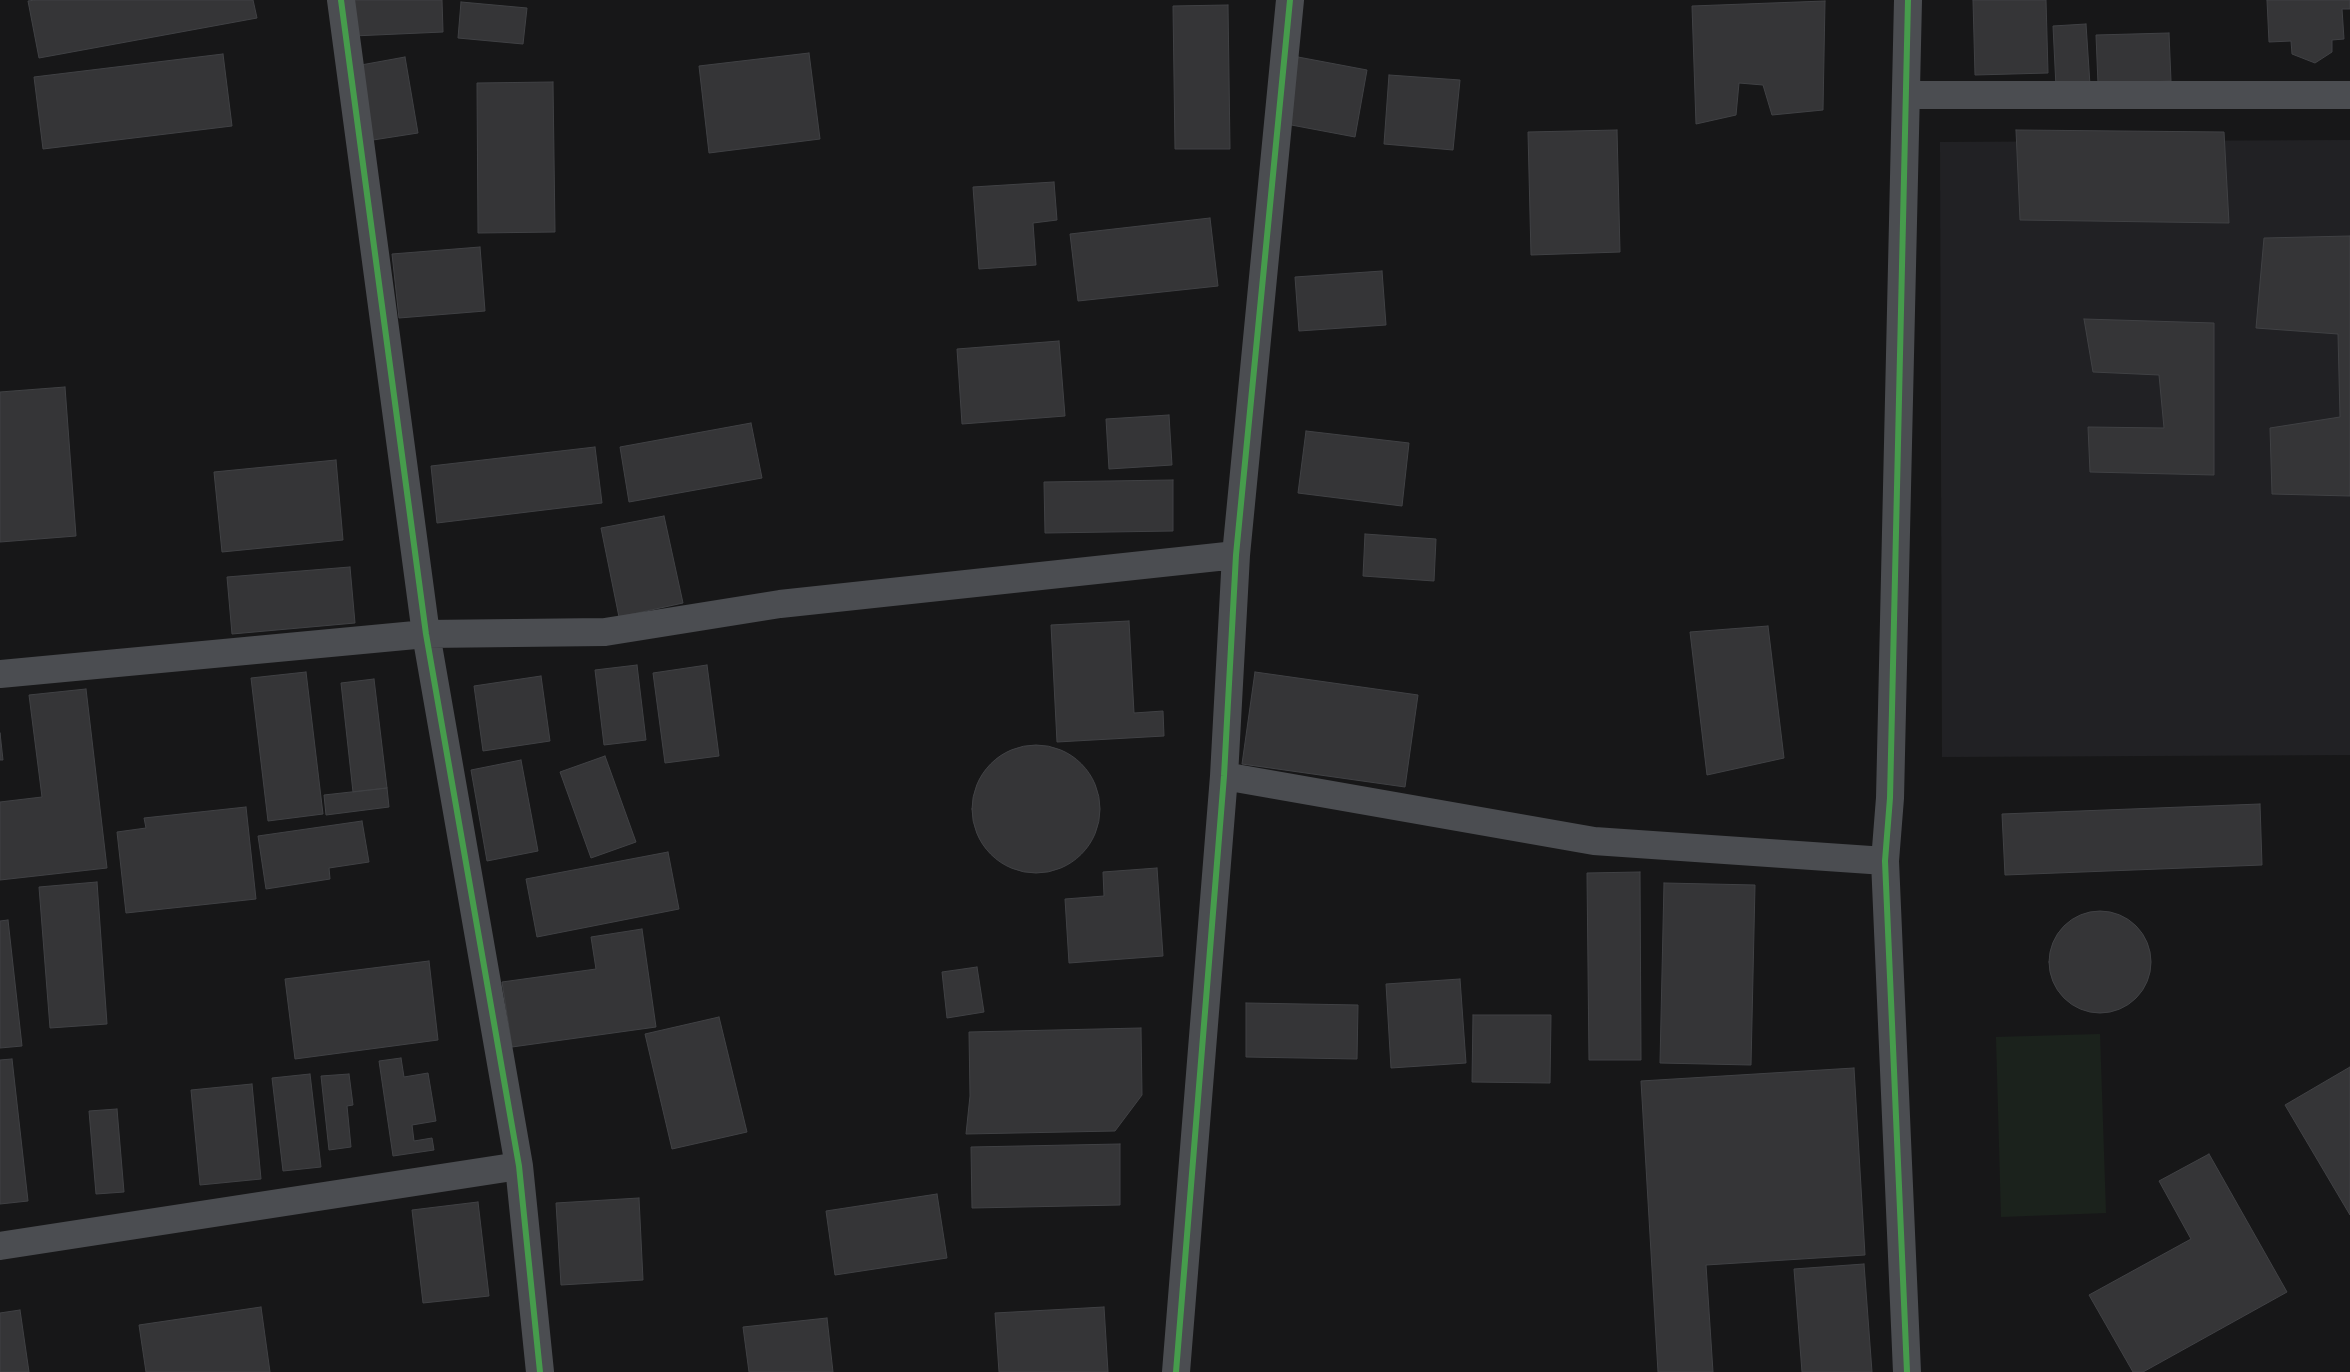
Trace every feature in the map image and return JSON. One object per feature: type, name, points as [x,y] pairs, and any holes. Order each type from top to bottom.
[{"type":"street","points":[[341,0],[426,634],[519,1166],[540,1372]]},
{"type":"street","points":[[1176,1372],[1224,776],[1236,556],[1290,0]]},
{"type":"street","points":[[1907,1372],[1885,861],[1890,798],[1908,0]]},
{"type":"street","points":[[1906,95],[2350,96]]},
{"type":"street","points":[[0,674],[426,634],[605,632],[780,604],[1236,556]]},
{"type":"street","points":[[1224,776],[1594,841],[1885,861]]},
{"type":"street","points":[[0,1246],[519,1166]]},
{"type":"shaded area","points":[[2350,140],[2350,755],[1942,757],[1940,142]]},
{"type":"shaded area","points":[[2100,1034],[2106,1213],[2001,1217],[1996,1037]]},
{"type":"building","points":[[253,0],[257,18],[39,58],[28,1]]},
{"type":"building","points":[[352,0],[442,0],[443,32],[353,36]]},
{"type":"building","points":[[1973,0],[2046,0],[2048,73],[1975,75]]},
{"type":"building","points":[[2267,0],[2350,0],[2350,9],[2342,9],[2344,39],[2332,40],[2332,52],[2315,63],[2292,54],[2291,41],[2269,42]]},
{"type":"building","points":[[1825,1],[1823,110],[1772,115],[1763,85],[1739,83],[1736,115],[1696,124],[1692,6]]},
{"type":"building","points":[[461,2],[527,8],[523,44],[458,38]]},
{"type":"building","points":[[1228,5],[1230,149],[1175,149],[1173,6]]},
{"type":"building","points":[[2086,24],[2090,85],[2056,87],[2053,26]]},
{"type":"building","points":[[2169,33],[2171,81],[2098,84],[2096,35]]},
{"type":"building","points":[[809,53],[820,139],[709,153],[699,66]]},
{"type":"building","points":[[223,54],[232,126],[43,149],[34,77]]},
{"type":"building","points":[[405,57],[418,133],[373,140],[361,65]]},
{"type":"building","points":[[1298,57],[1367,70],[1355,137],[1286,124]]},
{"type":"building","points":[[1389,75],[1460,80],[1453,150],[1384,144]]},
{"type":"building","points":[[553,82],[555,232],[478,233],[477,83]]},
{"type":"building","points":[[1617,130],[1620,252],[1531,255],[1528,132]]},
{"type":"building","points":[[2016,130],[2224,132],[2229,223],[2020,220]]},
{"type":"building","points":[[1054,182],[1057,220],[1033,223],[1036,265],[979,269],[973,187]]},
{"type":"building","points":[[1210,218],[1218,286],[1078,301],[1070,234]]},
{"type":"building","points":[[2350,236],[2350,496],[2272,494],[2270,428],[2340,417],[2338,334],[2256,328],[2264,238]]},
{"type":"building","points":[[480,247],[485,311],[399,318],[392,254]]},
{"type":"building","points":[[1382,271],[1386,325],[1299,331],[1295,277]]},
{"type":"building","points":[[2084,319],[2214,323],[2214,475],[2090,472],[2088,427],[2164,428],[2159,375],[2093,372]]},
{"type":"building","points":[[1059,341],[1065,416],[962,424],[957,349]]},
{"type":"building","points":[[65,387],[76,536],[0,542],[0,392]]},
{"type":"building","points":[[1169,415],[1172,465],[1109,469],[1106,419]]},
{"type":"building","points":[[751,423],[762,478],[629,502],[620,447]]},
{"type":"building","points":[[1306,431],[1409,443],[1402,506],[1298,493]]},
{"type":"building","points":[[595,447],[602,503],[437,523],[431,466]]},
{"type":"building","points":[[336,460],[343,540],[222,552],[214,472]]},
{"type":"building","points":[[1173,480],[1173,531],[1045,533],[1044,482]]},
{"type":"building","points":[[664,516],[683,603],[619,617],[601,528]]},
{"type":"building","points":[[1365,534],[1436,539],[1434,581],[1363,576]]},
{"type":"building","points":[[350,567],[355,623],[232,634],[227,577]]},
{"type":"building","points":[[1129,621],[1134,713],[1163,711],[1164,736],[1057,742],[1051,625]]},
{"type":"building","points":[[1768,626],[1784,758],[1707,775],[1690,632]]},
{"type":"building","points":[[637,665],[646,740],[604,745],[595,670]]},
{"type":"building","points":[[707,665],[719,756],[665,763],[653,673]]},
{"type":"building","points":[[306,672],[323,814],[268,821],[251,678]]},
{"type":"building","points":[[1255,672],[1418,695],[1405,787],[1242,764]]},
{"type":"building","points":[[541,676],[550,741],[483,751],[474,686]]},
{"type":"building","points":[[374,679],[387,788],[353,792],[341,683]]},
{"type":"building","points":[[86,689],[107,868],[0,880],[0,802],[42,797],[29,695]]},
{"type":"building","points":[[0,733],[3,760],[0,760]]},
{"type":"building","points":[[1036,745],[1061,750],[1081,764],[1095,784],[1100,809],[1095,834],[1081,854],[1061,868],[1036,873],[1011,868],[991,854],[977,834],[972,809],[977,784],[991,764],[1011,750]]},
{"type":"building","points":[[605,756],[636,842],[591,858],[560,772]]},
{"type":"building","points":[[521,760],[538,851],[487,861],[471,770]]},
{"type":"building","points":[[387,788],[389,807],[326,815],[324,795]]},
{"type":"building","points":[[2260,804],[2262,865],[2005,875],[2002,814]]},
{"type":"building","points":[[246,807],[256,899],[126,913],[117,832],[146,828],[144,818]]},
{"type":"building","points":[[362,821],[369,862],[329,868],[330,879],[266,889],[258,836]]},
{"type":"building","points":[[668,852],[679,909],[537,937],[526,879]]},
{"type":"building","points":[[1157,868],[1163,956],[1069,963],[1065,899],[1104,896],[1103,872]]},
{"type":"building","points":[[1640,872],[1641,1060],[1589,1060],[1587,873]]},
{"type":"building","points":[[97,882],[107,1024],[50,1028],[39,887]]},
{"type":"building","points":[[1664,883],[1755,885],[1751,1065],[1660,1063]]},
{"type":"building","points":[[2100,911],[2119,915],[2136,926],[2147,943],[2151,962],[2147,981],[2136,998],[2119,1009],[2100,1013],[2081,1009],[2064,998],[2053,981],[2049,962],[2053,943],[2064,926],[2081,915]]},
{"type":"building","points":[[8,920],[22,1046],[0,1048],[0,921]]},
{"type":"building","points":[[642,929],[656,1027],[512,1047],[502,982],[596,969],[591,937]]},
{"type":"building","points":[[429,961],[438,1040],[295,1059],[285,979]]},
{"type":"building","points":[[977,967],[984,1012],[947,1018],[942,972]]},
{"type":"building","points":[[1460,979],[1466,1063],[1391,1068],[1386,984]]},
{"type":"building","points":[[1246,1003],[1358,1005],[1357,1059],[1246,1057]]},
{"type":"building","points":[[1473,1015],[1551,1015],[1550,1083],[1472,1082]]},
{"type":"building","points":[[719,1017],[747,1132],[672,1149],[645,1034]]},
{"type":"building","points":[[1141,1028],[1142,1095],[1115,1131],[966,1134],[970,1096],[969,1032]]},
{"type":"building","points":[[401,1058],[404,1077],[428,1073],[436,1121],[412,1125],[414,1141],[432,1138],[434,1150],[393,1156],[379,1061]]},
{"type":"building","points":[[12,1059],[28,1201],[0,1204],[0,1060]]},
{"type":"building","points":[[2350,1067],[2350,1215],[2285,1105]]},
{"type":"building","points":[[1854,1068],[1865,1255],[1706,1265],[1713,1372],[1658,1372],[1641,1081]]},
{"type":"building","points":[[310,1074],[321,1167],[283,1171],[272,1078]]},
{"type":"building","points":[[349,1074],[353,1105],[347,1106],[351,1147],[329,1150],[321,1076]]},
{"type":"building","points":[[252,1084],[261,1179],[200,1185],[191,1090]]},
{"type":"building","points":[[117,1109],[124,1192],[96,1194],[89,1111]]},
{"type":"building","points":[[1120,1144],[1120,1205],[972,1208],[971,1147]]},
{"type":"building","points":[[2209,1154],[2287,1292],[2143,1372],[2133,1372],[2089,1295],[2191,1239],[2159,1181]]},
{"type":"building","points":[[937,1194],[947,1258],[835,1275],[826,1211]]},
{"type":"building","points":[[639,1198],[643,1280],[561,1285],[556,1203]]},
{"type":"building","points":[[478,1202],[489,1296],[423,1303],[412,1210]]},
{"type":"building","points":[[1864,1264],[1872,1372],[1802,1372],[1794,1269]]},
{"type":"building","points":[[261,1307],[270,1372],[146,1372],[139,1325]]},
{"type":"building","points":[[1104,1307],[1108,1372],[999,1372],[995,1313]]},
{"type":"building","points":[[20,1310],[29,1372],[0,1372],[0,1313]]},
{"type":"building","points":[[827,1318],[833,1372],[749,1372],[743,1327]]},
{"type":"cycle path","points":[[341,0],[426,634],[519,1166],[540,1372]]},
{"type":"cycle path","points":[[1176,1372],[1224,776],[1236,555],[1290,0]]},
{"type":"cycle path","points":[[1907,1372],[1885,861],[1890,798],[1908,0]]}]
